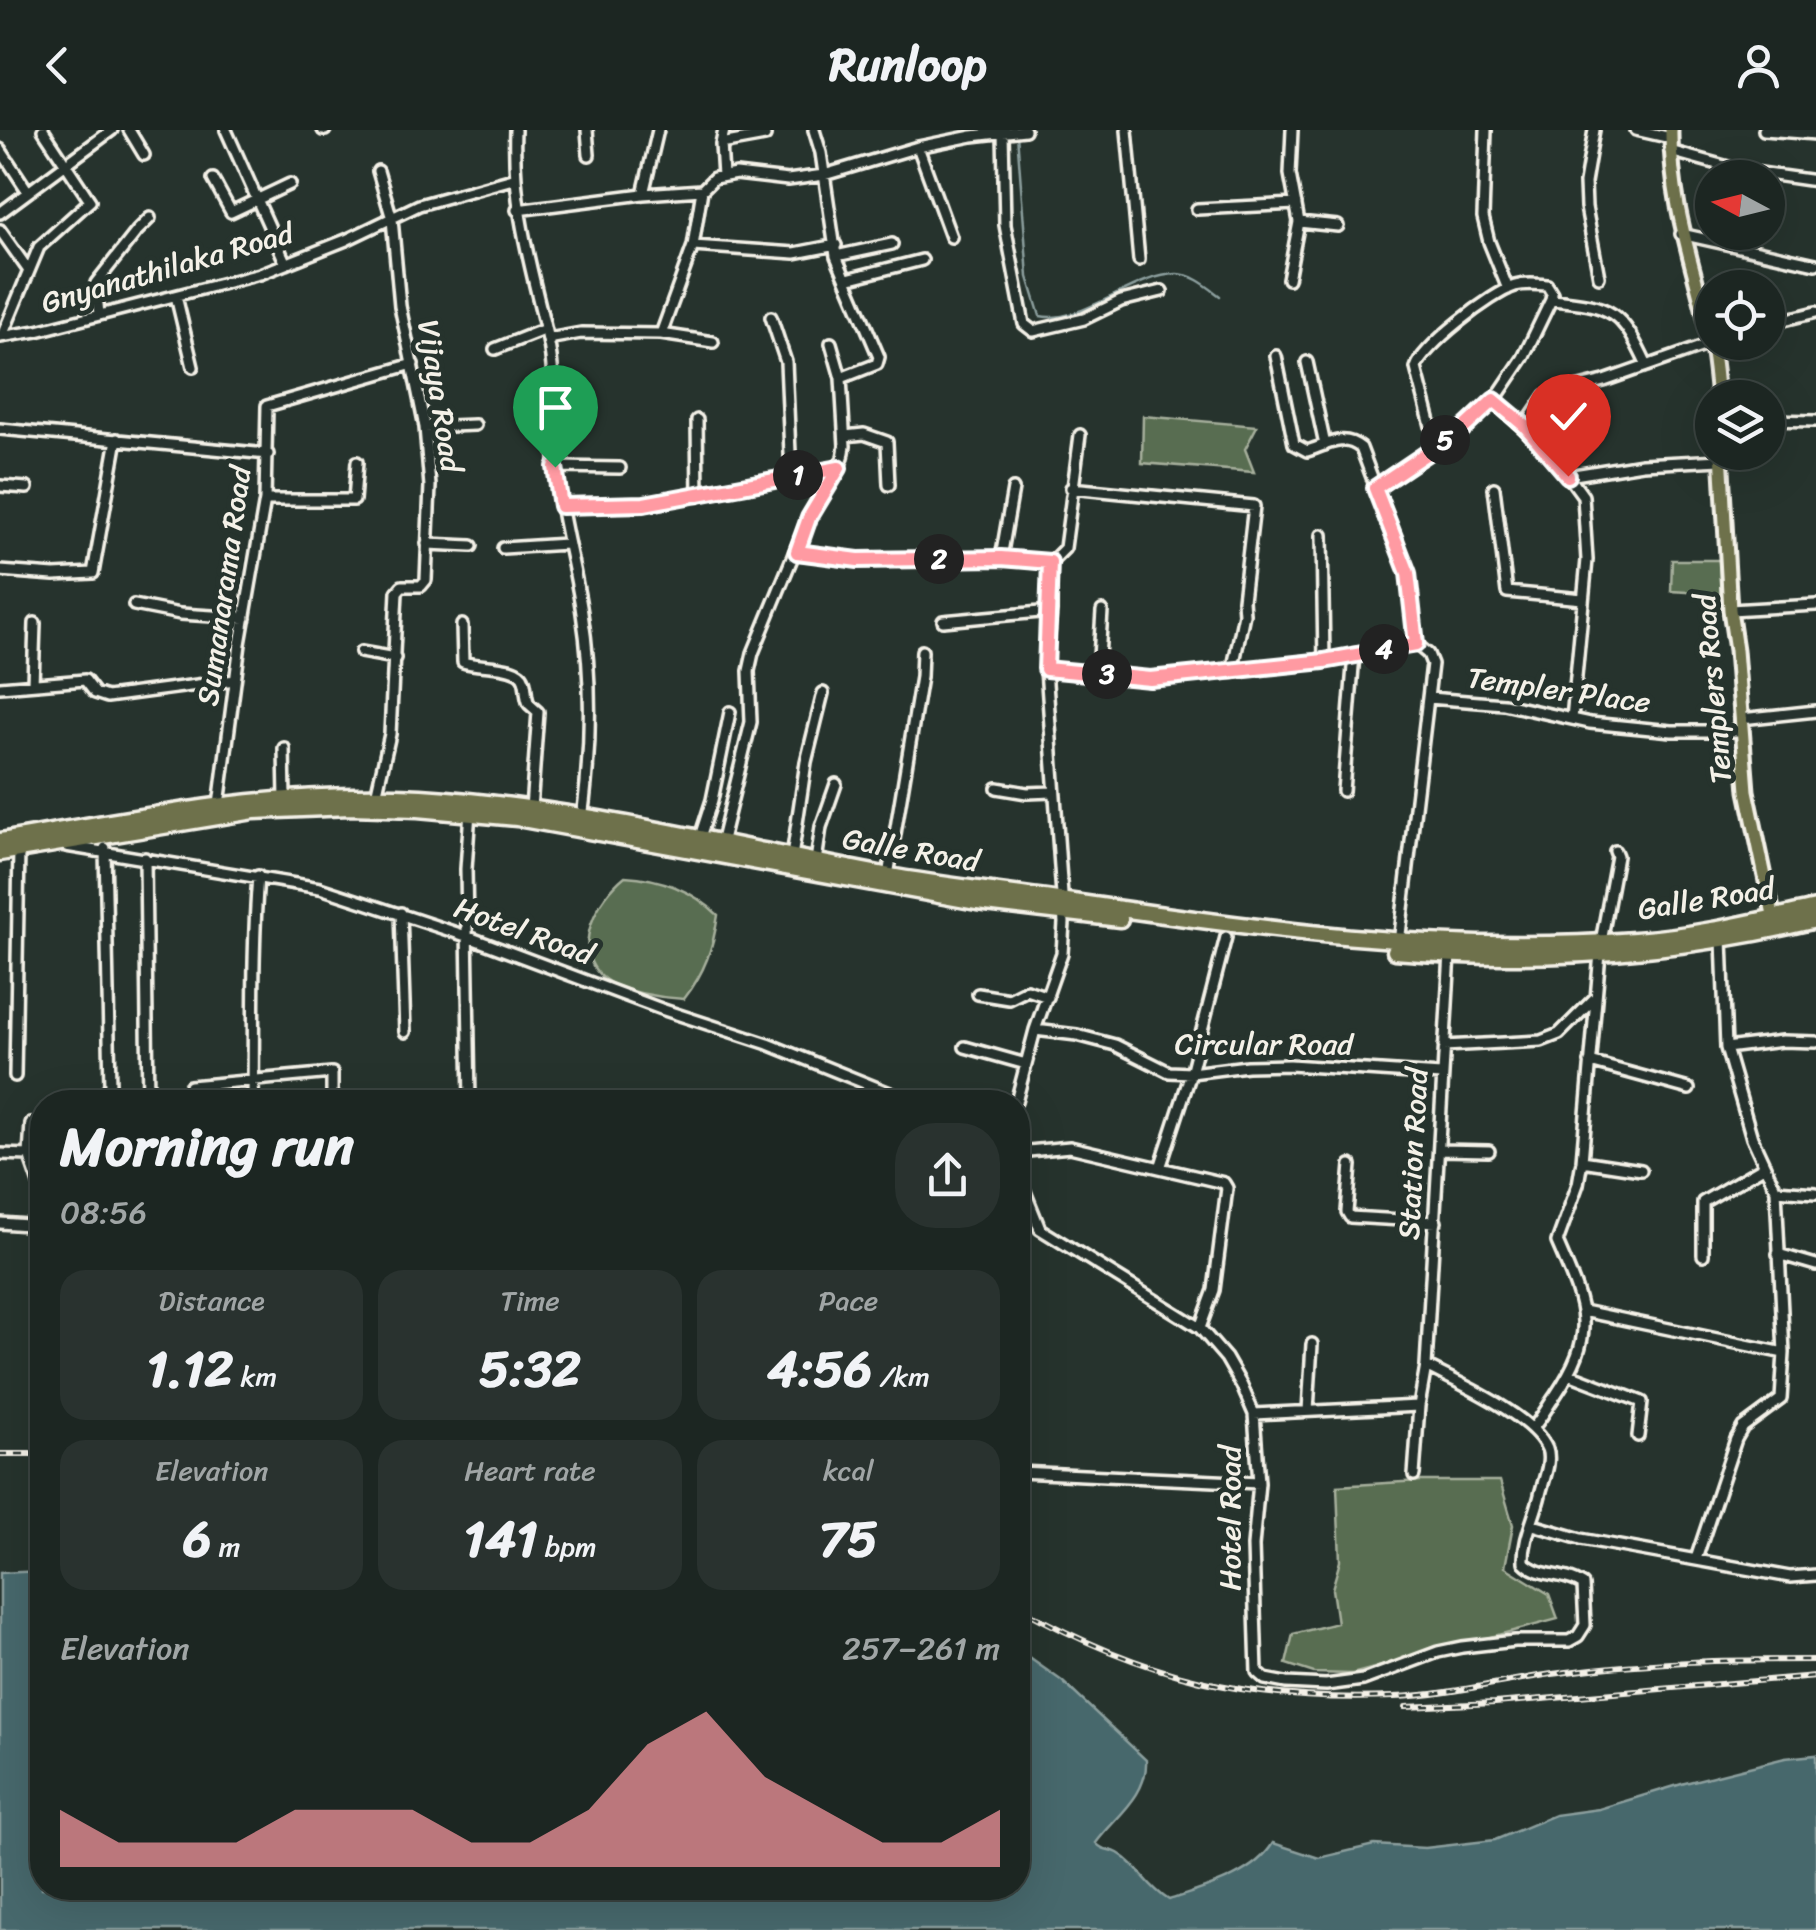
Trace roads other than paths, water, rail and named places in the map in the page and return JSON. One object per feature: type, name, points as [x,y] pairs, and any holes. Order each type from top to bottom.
[{"type":"highway","name":"Galle Road","points":[[1,841],[103,837],[219,805],[376,796],[700,837],[720,848],[792,857],[1062,906],[1360,949],[1600,947],[1722,939],[1816,908]]},
{"type":"highway","name":"Galle Road","points":[[1,841],[18,850],[269,810],[350,806],[531,808],[581,823],[977,902],[1155,915],[1450,951]]},
{"type":"highway","name":"Galle Road","points":[[1600,947],[1710,930],[1816,920]]},
{"type":"main road","points":[[1670,139],[1681,234],[1695,282]]},
{"type":"main road","name":"Templers Road","points":[[1722,470],[1746,791],[1775,923]]},
{"type":"street","points":[[1,337],[39,248],[90,201],[43,130]]},
{"type":"street","points":[[0,212],[112,130]]},
{"type":"street","points":[[128,130],[144,155]]},
{"type":"street","points":[[226,130],[286,264]]},
{"type":"street","points":[[515,130],[513,179],[546,334],[555,467],[588,665],[590,726],[581,823]]},
{"type":"street","points":[[587,130],[589,155]]},
{"type":"street","points":[[643,194],[658,130]]},
{"type":"street","points":[[723,176],[724,130]]},
{"type":"street","points":[[814,130],[836,251],[878,357],[878,364],[841,378]]},
{"type":"street","points":[[661,334],[693,246],[706,184],[723,176],[788,180],[824,176],[972,133],[1025,130]]},
{"type":"street","points":[[1127,130],[1139,260]]},
{"type":"street","points":[[1288,278],[1299,222],[1290,174],[1292,130]]},
{"type":"street","points":[[1486,130],[1483,217],[1508,289]]},
{"type":"street","points":[[1594,130],[1585,183],[1599,277]]},
{"type":"street","points":[[1636,130],[1670,139],[1739,170],[1816,181]]},
{"type":"street","points":[[1764,130],[1816,134]]},
{"type":"street","points":[[1006,132],[1005,226],[1024,324],[1033,332],[1084,319],[1121,301],[1162,291]]},
{"type":"street","points":[[721,144],[765,136]]},
{"type":"street","points":[[918,147],[950,237]]},
{"type":"street","points":[[0,149],[27,190]]},
{"type":"street","name":"Vijaya Road","points":[[376,796],[390,734],[397,592],[402,586],[421,586],[426,580],[430,486],[425,426],[400,306],[392,220],[378,170]]},
{"type":"street","points":[[212,179],[231,212],[290,184]]},
{"type":"street","name":"Gnyanathilaka Road","points":[[1,337],[176,296],[286,264],[392,220],[419,204],[513,179]]},
{"type":"street","points":[[518,210],[702,190]]},
{"type":"street","points":[[1197,209],[1296,204]]},
{"type":"street","points":[[100,315],[96,283],[136,230],[150,218]]},
{"type":"street","points":[[1299,222],[1338,226]]},
{"type":"street","points":[[0,230],[29,271]]},
{"type":"street","points":[[1681,234],[1816,264]]},
{"type":"street","points":[[693,246],[795,253],[892,244]]},
{"type":"street","points":[[844,275],[922,260]]},
{"type":"street","points":[[1375,488],[1464,428],[1494,400],[1523,358],[1551,300],[1547,286],[1519,285],[1508,289],[1474,312],[1417,362],[1436,445]]},
{"type":"street","points":[[176,296],[192,366]]},
{"type":"street","points":[[1551,300],[1592,304],[1610,312],[1628,326],[1647,366]]},
{"type":"street","points":[[1785,320],[1816,312]]},
{"type":"street","points":[[772,317],[786,362],[791,476]]},
{"type":"street","points":[[495,349],[546,334],[661,334],[713,342]]},
{"type":"street","points":[[720,848],[751,722],[749,671],[753,654],[809,518],[839,468],[845,436],[841,378],[831,343]]},
{"type":"street","points":[[1525,426],[1546,395],[1695,349]]},
{"type":"street","points":[[1276,356],[1294,444],[1307,451],[1342,438],[1361,448],[1408,573],[1416,644],[1428,654],[1432,664],[1399,943]]},
{"type":"street","points":[[1307,362],[1325,445]]},
{"type":"street","name":"Sumanarama Road","points":[[219,805],[265,500],[266,406],[413,364]]},
{"type":"street","points":[[1494,400],[1525,426],[1583,496],[1587,560],[1572,719]]},
{"type":"street","points":[[696,420],[698,496]]},
{"type":"street","points":[[1785,420],[1816,421]]},
{"type":"street","points":[[425,426],[476,425]]},
{"type":"street","points":[[0,429],[268,454]]},
{"type":"street","points":[[845,436],[864,434],[888,442],[889,485]]},
{"type":"street","points":[[797,552],[858,560],[1001,558],[1050,562],[1065,548],[1080,435]]},
{"type":"street","points":[[0,571],[94,573],[116,440]]},
{"type":"street","points":[[1568,476],[1695,459]]},
{"type":"street","points":[[265,500],[354,500],[357,462]]},
{"type":"street","points":[[555,467],[620,468]]},
{"type":"street","points":[[561,506],[644,504],[839,468]]},
{"type":"street","points":[[0,486],[27,488]]},
{"type":"street","points":[[1072,488],[1254,506],[1242,600],[1244,614],[1232,672]]},
{"type":"street","points":[[1494,488],[1507,592],[1583,599]]},
{"type":"street","points":[[1001,558],[1013,489]]},
{"type":"street","points":[[1322,535],[1324,661]]},
{"type":"street","points":[[427,544],[472,546]]},
{"type":"street","points":[[503,548],[566,544]]},
{"type":"street","points":[[1019,1090],[1062,953],[1046,669],[1050,562]]},
{"type":"street","points":[[1730,610],[1816,604]]},
{"type":"street","points":[[134,605],[180,614],[245,618]]},
{"type":"street","points":[[943,621],[1051,611]]},
{"type":"street","points":[[1098,673],[1102,611]]},
{"type":"street","points":[[33,684],[35,624]]},
{"type":"street","points":[[462,625],[463,662],[516,670],[524,676],[529,704],[538,712],[531,808]]},
{"type":"street","points":[[1046,669],[1150,679],[1324,661],[1416,644]]},
{"type":"street","points":[[888,876],[922,651]]},
{"type":"street","points":[[361,652],[395,658]]},
{"type":"street","points":[[1343,790],[1354,654]]},
{"type":"street","points":[[0,687],[85,680],[95,693],[107,697],[235,680]]},
{"type":"street","points":[[792,857],[806,762],[823,693]]},
{"type":"street","name":"Templer Place","points":[[1429,698],[1504,704],[1572,719],[1672,731],[1741,725],[1816,711]]},
{"type":"street","points":[[700,837],[712,800],[730,712]]},
{"type":"street","points":[[284,748],[285,799]]},
{"type":"street","points":[[816,862],[821,827],[836,784]]},
{"type":"street","points":[[998,788],[1027,794],[1053,792]]},
{"type":"street","points":[[470,1090],[466,936],[471,807]]},
{"type":"street","points":[[103,837],[110,1087],[107,1090]]},
{"type":"street","name":"Hotel Road","points":[[103,837],[144,858],[320,888],[402,913],[661,1009],[768,1044],[882,1090]]},
{"type":"street","points":[[15,1076],[18,850]]},
{"type":"street","points":[[1532,1429],[1570,1374],[1582,1348],[1582,1310],[1557,1242],[1582,1161],[1600,947],[1616,851]]},
{"type":"street","points":[[144,858],[148,1090]]},
{"type":"street","points":[[253,1090],[253,934],[258,876]]},
{"type":"street","points":[[402,913],[404,1032]]},
{"type":"street","points":[[1160,1168],[1191,1073],[1226,937]]},
{"type":"street","points":[[1696,1559],[1736,1439],[1743,1427],[1780,1399],[1784,1352],[1776,1190],[1752,1138],[1726,1048],[1722,939]]},
{"type":"street","name":"Station Road","points":[[1414,1475],[1441,1150],[1441,1075],[1450,951]]},
{"type":"street","points":[[978,994],[1009,999],[1026,990],[1048,997]]},
{"type":"street","points":[[1444,1046],[1542,1040],[1558,1034],[1596,996]]},
{"type":"street","name":"Circular Road","points":[[1035,1030],[1098,1040],[1156,1068],[1191,1073],[1247,1066],[1290,1066],[1441,1075]]},
{"type":"street","points":[[1726,1048],[1782,1041],[1816,1042]]},
{"type":"street","points":[[965,1047],[1026,1064]]},
{"type":"street","points":[[1590,1062],[1688,1089]]},
{"type":"street","points":[[190,1086],[332,1073],[332,1090]]},
{"type":"street","points":[[30,1144],[30,1158]]},
{"type":"street","points":[[1030,1151],[1070,1146],[1224,1182],[1227,1188],[1214,1290],[1200,1328]]},
{"type":"street","points":[[1441,1150],[1489,1151]]},
{"type":"street","points":[[0,1154],[29,1155]]},
{"type":"street","points":[[1582,1161],[1641,1170]]},
{"type":"street","points":[[1351,1164],[1350,1217],[1436,1222]]},
{"type":"street","points":[[1702,1255],[1703,1202],[1765,1166]]},
{"type":"street","points":[[1776,1190],[1816,1192]]},
{"type":"street","name":"Hotel Road","points":[[1030,1208],[1046,1234],[1200,1328],[1226,1358],[1254,1414],[1258,1483],[1253,1546],[1257,1672],[1265,1679],[1326,1685],[1363,1680],[1462,1647],[1568,1640],[1578,1636],[1586,1624],[1584,1585],[1572,1577],[1532,1570],[1524,1562],[1523,1548],[1533,1526]]},
{"type":"street","points":[[0,1223],[30,1225]]},
{"type":"street","points":[[1778,1254],[1816,1265]]},
{"type":"street","points":[[1582,1310],[1784,1352]]},
{"type":"street","points":[[1308,1412],[1312,1344]]},
{"type":"street","points":[[1426,1366],[1511,1413],[1532,1429],[1546,1447],[1549,1459],[1533,1526],[1581,1539],[1790,1577],[1816,1575]]},
{"type":"street","points":[[1570,1374],[1642,1402],[1638,1436]]},
{"type":"street","points":[[1254,1414],[1418,1406]]},
{"type":"street","points":[[1030,1473],[1258,1483]]},
{"type":"water","points":[[30,1572],[30,1900],[1030,1900],[1030,1658],[1062,1681],[1146,1760],[1136,1795],[1096,1843],[1132,1863],[1169,1900],[1241,1872],[1273,1843],[1319,1858],[1374,1845],[1425,1848],[1495,1840],[1555,1815],[1599,1809],[1785,1758],[1816,1755],[1816,1930],[0,1930],[0,1573]]},
{"type":"waterway","points":[[1017,134],[1028,277],[1040,316],[1073,313],[1143,282],[1177,274],[1194,279],[1220,296]]},
{"type":"railway","points":[[0,1454],[30,1454]]},
{"type":"railway","points":[[1030,1613],[1154,1668],[1245,1690],[1342,1698],[1416,1696],[1629,1665],[1816,1660]]},
{"type":"railway","points":[[1406,1707],[1816,1676]]}]
